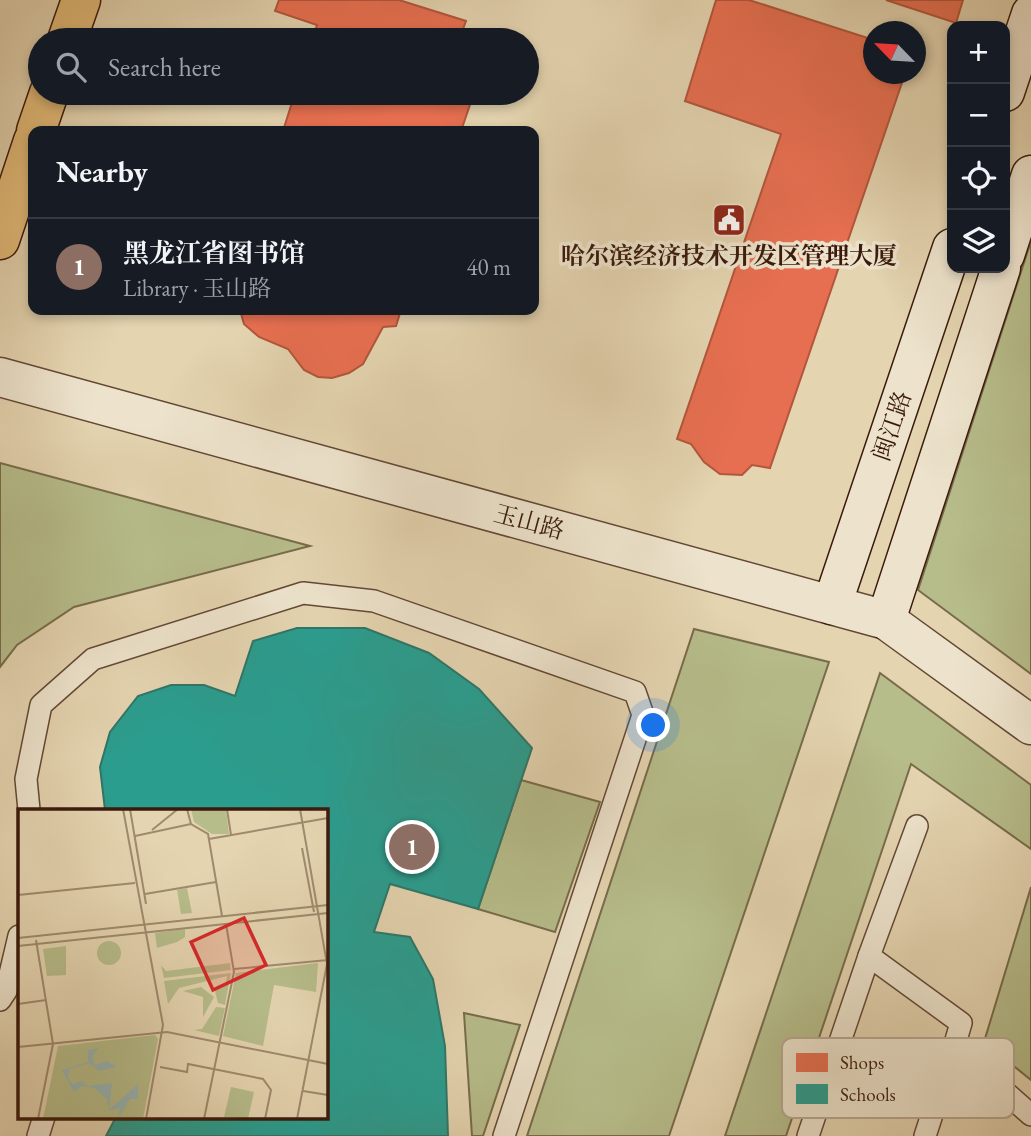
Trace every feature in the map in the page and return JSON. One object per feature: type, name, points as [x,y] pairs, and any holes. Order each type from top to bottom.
[{"type":"main road","points":[[71,28],[81,0]]},
{"type":"main road","points":[[39,126],[45,105]]},
{"type":"main road","points":[[0,240],[28,156]]},
{"type":"street","points":[[1008,84],[1031,14]]},
{"type":"street","points":[[1010,240],[1031,175]]},
{"type":"street","name":"闽江路","points":[[832,605],[947,263]]},
{"type":"street","points":[[886,620],[999,273]]},
{"type":"street","name":"玉山路","points":[[0,377],[886,620],[1031,725]]},
{"type":"lane","points":[[29,809],[26,779],[41,705],[93,659],[303,593],[374,601],[635,692],[643,715],[504,1136]]},
{"type":"lane","points":[[841,1038],[917,826]]},
{"type":"lane","points":[[0,1000],[6,991],[18,940]]},
{"type":"lane","points":[[869,956],[961,1023],[957,1038]]},
{"type":"lane","points":[[1014,1100],[1031,1115]]},
{"type":"lane","points":[[38,1136],[44,1118]]},
{"type":"lane","points":[[808,1136],[814,1118]]},
{"type":"lane","points":[[925,1136],[931,1118]]},
{"type":"green space","points":[[1031,241],[1031,674],[918,590]]},
{"type":"green space","points":[[0,463],[310,546],[74,607],[17,645],[0,667]]},
{"type":"green space","points":[[694,629],[829,662],[669,1136],[527,1136]]},
{"type":"green space","points":[[880,673],[1031,785],[1031,849],[911,764],[819,1038],[782,1038],[782,1118],[792,1118],[786,1136],[725,1136]]},
{"type":"green space","points":[[521,780],[600,802],[555,932],[478,909]]},
{"type":"green space","points":[[1031,887],[1031,1080],[1014,1066],[1014,1038],[985,1038]]},
{"type":"green space","points":[[464,1013],[520,1025],[483,1136],[472,1136]]},
{"type":"building: Shops","points":[[279,0],[399,0],[466,21],[463,28],[316,28],[317,25],[275,11]]},
{"type":"building: Shops","points":[[716,0],[749,0],[863,36],[863,84],[902,84],[770,468],[752,465],[742,475],[720,474],[704,462],[691,444],[677,439],[781,134],[685,101]]},
{"type":"building: Shops","points":[[886,0],[963,0],[957,21]]},
{"type":"building: Shops","points":[[291,105],[470,105],[463,126],[285,126]]},
{"type":"building: Shops","points":[[241,315],[399,315],[396,326],[383,327],[363,364],[349,373],[332,378],[318,377],[304,370],[288,349],[259,337],[244,324]]},
{"type":"building: Schools","points":[[297,628],[365,628],[429,653],[479,689],[532,748],[478,909],[390,884],[374,932],[410,937],[433,979],[445,1046],[448,1136],[106,1136],[115,1118],[327,1118],[327,809],[105,809],[100,767],[110,732],[138,696],[171,685],[204,685],[235,696],[253,641]]},
{"type":"place","name":"哈尔滨经济技术开发区管理大厦","points":[[729,220]]},
{"type":"place","name":"黑龙江省图书馆","points":[[412,847]]}]
